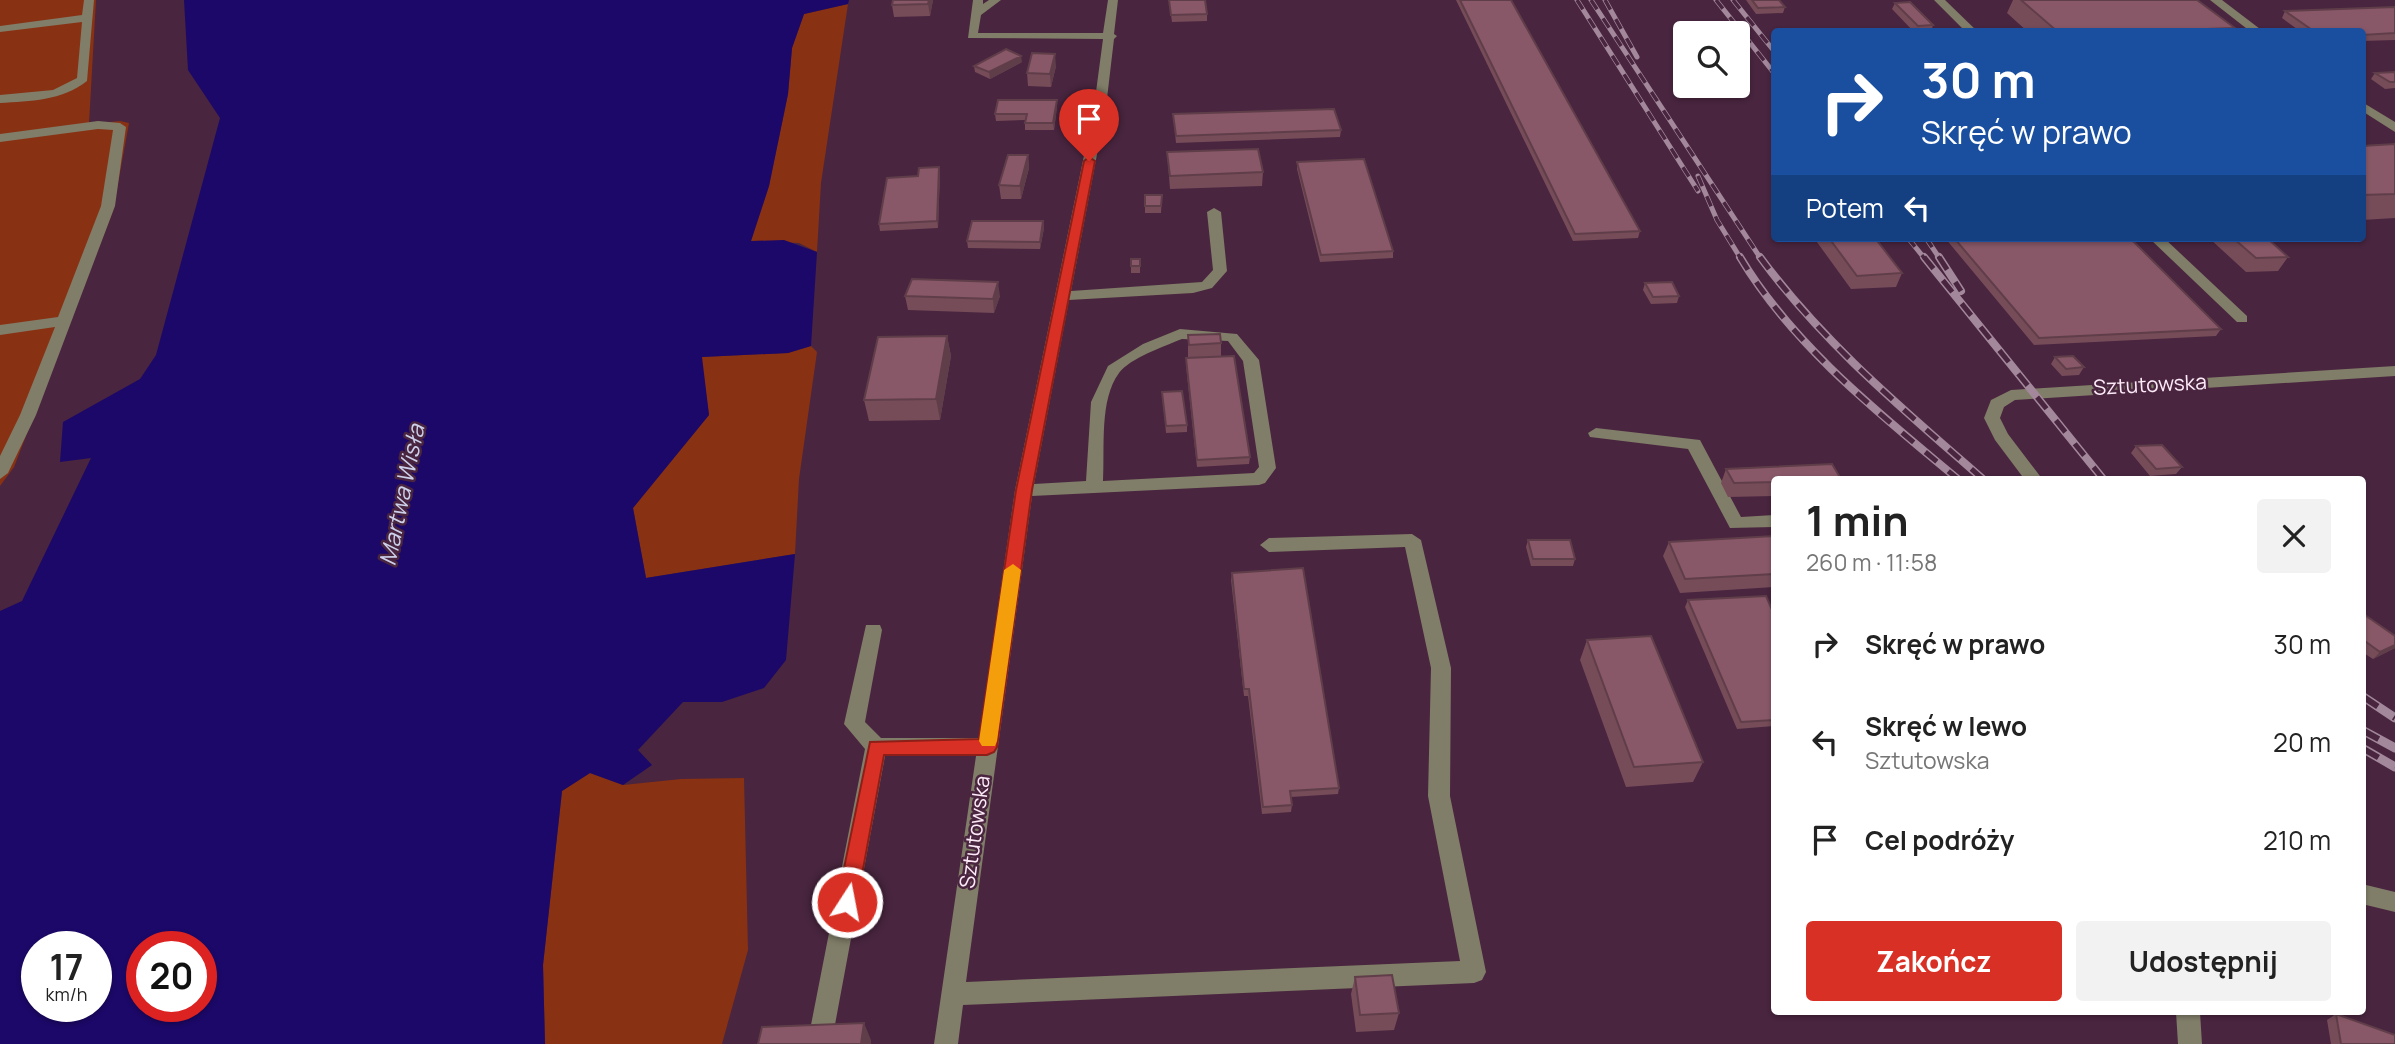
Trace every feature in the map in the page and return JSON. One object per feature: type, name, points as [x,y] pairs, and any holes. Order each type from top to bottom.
[{"type":"street","points":[[0,99],[52,93],[78,84],[86,66],[89,0]]},
{"type":"street","points":[[978,0],[972,36],[1111,36]]},
{"type":"street","points":[[976,13],[996,0]]},
{"type":"street","name":"Sztutowska","points":[[946,1044],[1024,490],[1100,107],[1111,36],[1113,0]]},
{"type":"street","points":[[1939,0],[1969,28]]},
{"type":"street","points":[[2215,0],[2254,28]]},
{"type":"street","points":[[0,29],[88,18]]},
{"type":"street","points":[[2366,108],[2395,128]]},
{"type":"street","points":[[0,138],[98,125],[120,127],[108,206],[28,415],[0,473]]},
{"type":"street","points":[[1063,296],[1193,289],[1207,285],[1220,271],[1214,212]]},
{"type":"street","points":[[2160,242],[2242,318]]},
{"type":"street","points":[[0,330],[63,321]]},
{"type":"street","points":[[1024,490],[1094,487],[1259,479],[1268,468],[1251,360],[1232,337],[1180,334],[1148,347],[1113,369],[1099,402],[1094,487]]},
{"type":"street","name":"Sztutowska","points":[[2032,476],[2001,436],[1992,418],[1997,404],[2011,395],[2395,371]]},
{"type":"street","points":[[1596,433],[1694,444],[1737,524],[1771,521]]},
{"type":"street","points":[[953,993],[1474,972],[1438,796],[1441,668],[1412,540],[1269,545]]},
{"type":"street","points":[[873,630],[854,724],[876,747],[987,747]]},
{"type":"street","points":[[822,1030],[876,747]]},
{"type":"street","points":[[2366,895],[2395,902]]},
{"type":"street","points":[[2188,1015],[2190,1044]]},
{"type":"shaded area","points":[[0,0],[96,0],[89,124],[120,121],[129,123],[113,211],[14,467],[0,486]]},
{"type":"shaded area","points":[[848,4],[821,183],[817,252],[799,243],[751,241],[769,186],[788,94],[792,48],[804,14]]},
{"type":"shaded area","points":[[811,346],[817,352],[799,479],[795,554],[646,578],[633,508],[709,415],[701,357],[788,353]]},
{"type":"shaded area","points":[[590,773],[623,785],[681,779],[744,778],[748,950],[722,1044],[545,1044],[543,965],[562,791]]},
{"type":"water","name":"Martwa Wisła","points":[[184,0],[849,0],[848,4],[804,14],[792,48],[788,94],[769,186],[751,241],[784,240],[817,252],[811,346],[788,353],[702,357],[709,415],[633,508],[646,578],[795,554],[786,660],[764,688],[722,702],[683,702],[638,750],[652,765],[623,785],[590,773],[562,791],[543,965],[545,1044],[0,1044],[0,611],[22,601],[91,458],[60,462],[63,422],[140,379],[156,355],[220,118],[188,70]]},
{"type":"building","points":[[893,0],[929,0],[928,4],[892,5]]},
{"type":"building","points":[[1169,0],[1205,0],[1207,14],[1171,15]]},
{"type":"building","points":[[1460,0],[1511,0],[1640,231],[1575,234]]},
{"type":"building","points":[[1752,0],[1779,0],[1785,7],[1758,8]]},
{"type":"building","points":[[2021,0],[2197,0],[2235,28],[2053,28]]},
{"type":"building","points":[[1910,2],[1933,25],[1918,26],[1895,3]]},
{"type":"building","points":[[2395,7],[2395,33],[2366,35],[2366,28],[2309,28],[2285,11]]},
{"type":"building","points":[[1006,49],[1021,56],[989,72],[974,66]]},
{"type":"building","points":[[1032,53],[1055,54],[1050,74],[1027,73]]},
{"type":"building","points":[[2395,72],[2395,82],[2375,73]]},
{"type":"building","points":[[998,100],[1057,100],[1053,123],[1025,123],[1027,114],[995,114]]},
{"type":"building","points":[[1334,109],[1341,130],[1176,136],[1173,114]]},
{"type":"building","points":[[2395,144],[2395,194],[2366,195],[2366,146]]},
{"type":"building","points":[[1258,149],[1263,172],[1170,176],[1167,152]]},
{"type":"building","points":[[1008,155],[1028,155],[1020,186],[999,185]]},
{"type":"building","points":[[1364,159],[1393,251],[1321,255],[1297,162]]},
{"type":"building","points":[[939,167],[937,221],[879,224],[887,178],[918,176],[919,168]]},
{"type":"building","points":[[1145,195],[1162,195],[1161,206],[1145,206]]},
{"type":"building","points":[[972,221],[1043,221],[1040,242],[967,241]]},
{"type":"building","points":[[1832,242],[1878,242],[1902,273],[1857,276]]},
{"type":"building","points":[[1957,242],[2134,242],[2221,329],[2039,338]]},
{"type":"building","points":[[2238,242],[2271,242],[2288,257],[2256,258]]},
{"type":"building","points":[[1131,259],[1140,259],[1140,266],[1131,266]]},
{"type":"building","points":[[912,279],[998,282],[993,299],[905,296]]},
{"type":"building","points":[[1672,282],[1679,296],[1653,297],[1645,283]]},
{"type":"building","points":[[1220,334],[1221,343],[1189,345],[1188,335]]},
{"type":"building","points":[[947,336],[936,399],[864,400],[878,337]]},
{"type":"building","points":[[1234,356],[1250,457],[1197,460],[1186,358]]},
{"type":"building","points":[[2073,356],[2084,367],[2066,369],[2055,357]]},
{"type":"building","points":[[1182,391],[1187,425],[1166,426],[1162,392]]},
{"type":"building","points":[[2162,445],[2182,467],[2156,469],[2136,446]]},
{"type":"building","points":[[1832,464],[1839,476],[1771,476],[1771,482],[1734,483],[1726,469]]},
{"type":"building","points":[[1771,536],[1771,574],[1685,579],[1669,542]]},
{"type":"building","points":[[1528,540],[1570,540],[1575,559],[1533,559]]},
{"type":"building","points":[[1303,568],[1339,788],[1290,791],[1292,805],[1263,807],[1249,689],[1244,689],[1232,573]]},
{"type":"building","points":[[1766,596],[1771,607],[1771,720],[1741,722],[1688,600]]},
{"type":"building","points":[[2366,616],[2395,636],[2395,645],[2380,652],[2366,642]]},
{"type":"building","points":[[1651,636],[1703,762],[1634,767],[1587,640]]},
{"type":"building","points":[[1392,975],[1399,1013],[1360,1015],[1355,977]]},
{"type":"building","points":[[2336,1015],[2395,1035],[2395,1044],[2341,1044]]},
{"type":"building","points":[[864,1023],[861,1044],[758,1044],[762,1027]]},
{"type":"railway","points":[[1577,0],[1698,191]]},
{"type":"railway","points":[[1591,0],[1761,259]]},
{"type":"railway","points":[[1605,0],[1637,57]]},
{"type":"railway","points":[[1716,0],[1771,69]]},
{"type":"railway","points":[[1733,0],[1771,47]]},
{"type":"railway","points":[[1698,176],[1717,220],[1741,259]]},
{"type":"railway","points":[[1911,242],[1925,259]]},
{"type":"railway","points":[[1929,242],[1940,259]]},
{"type":"railway","points":[[1740,257],[1761,289],[1812,350],[1869,404],[1954,476]]},
{"type":"railway","points":[[1760,257],[1837,347],[1979,476]]},
{"type":"railway","points":[[1924,257],[2101,476]]},
{"type":"railway","points":[[1939,257],[1961,291]]},
{"type":"railway","points":[[2366,699],[2395,718]]},
{"type":"railway","points":[[2366,732],[2395,748]]},
{"type":"railway","points":[[2366,750],[2395,767]]},
{"type":"slow traffic","points":[[988,741],[1013,570]]},
{"type":"route","points":[[847,902],[876,747],[987,747],[1024,490],[1089,161]]}]
